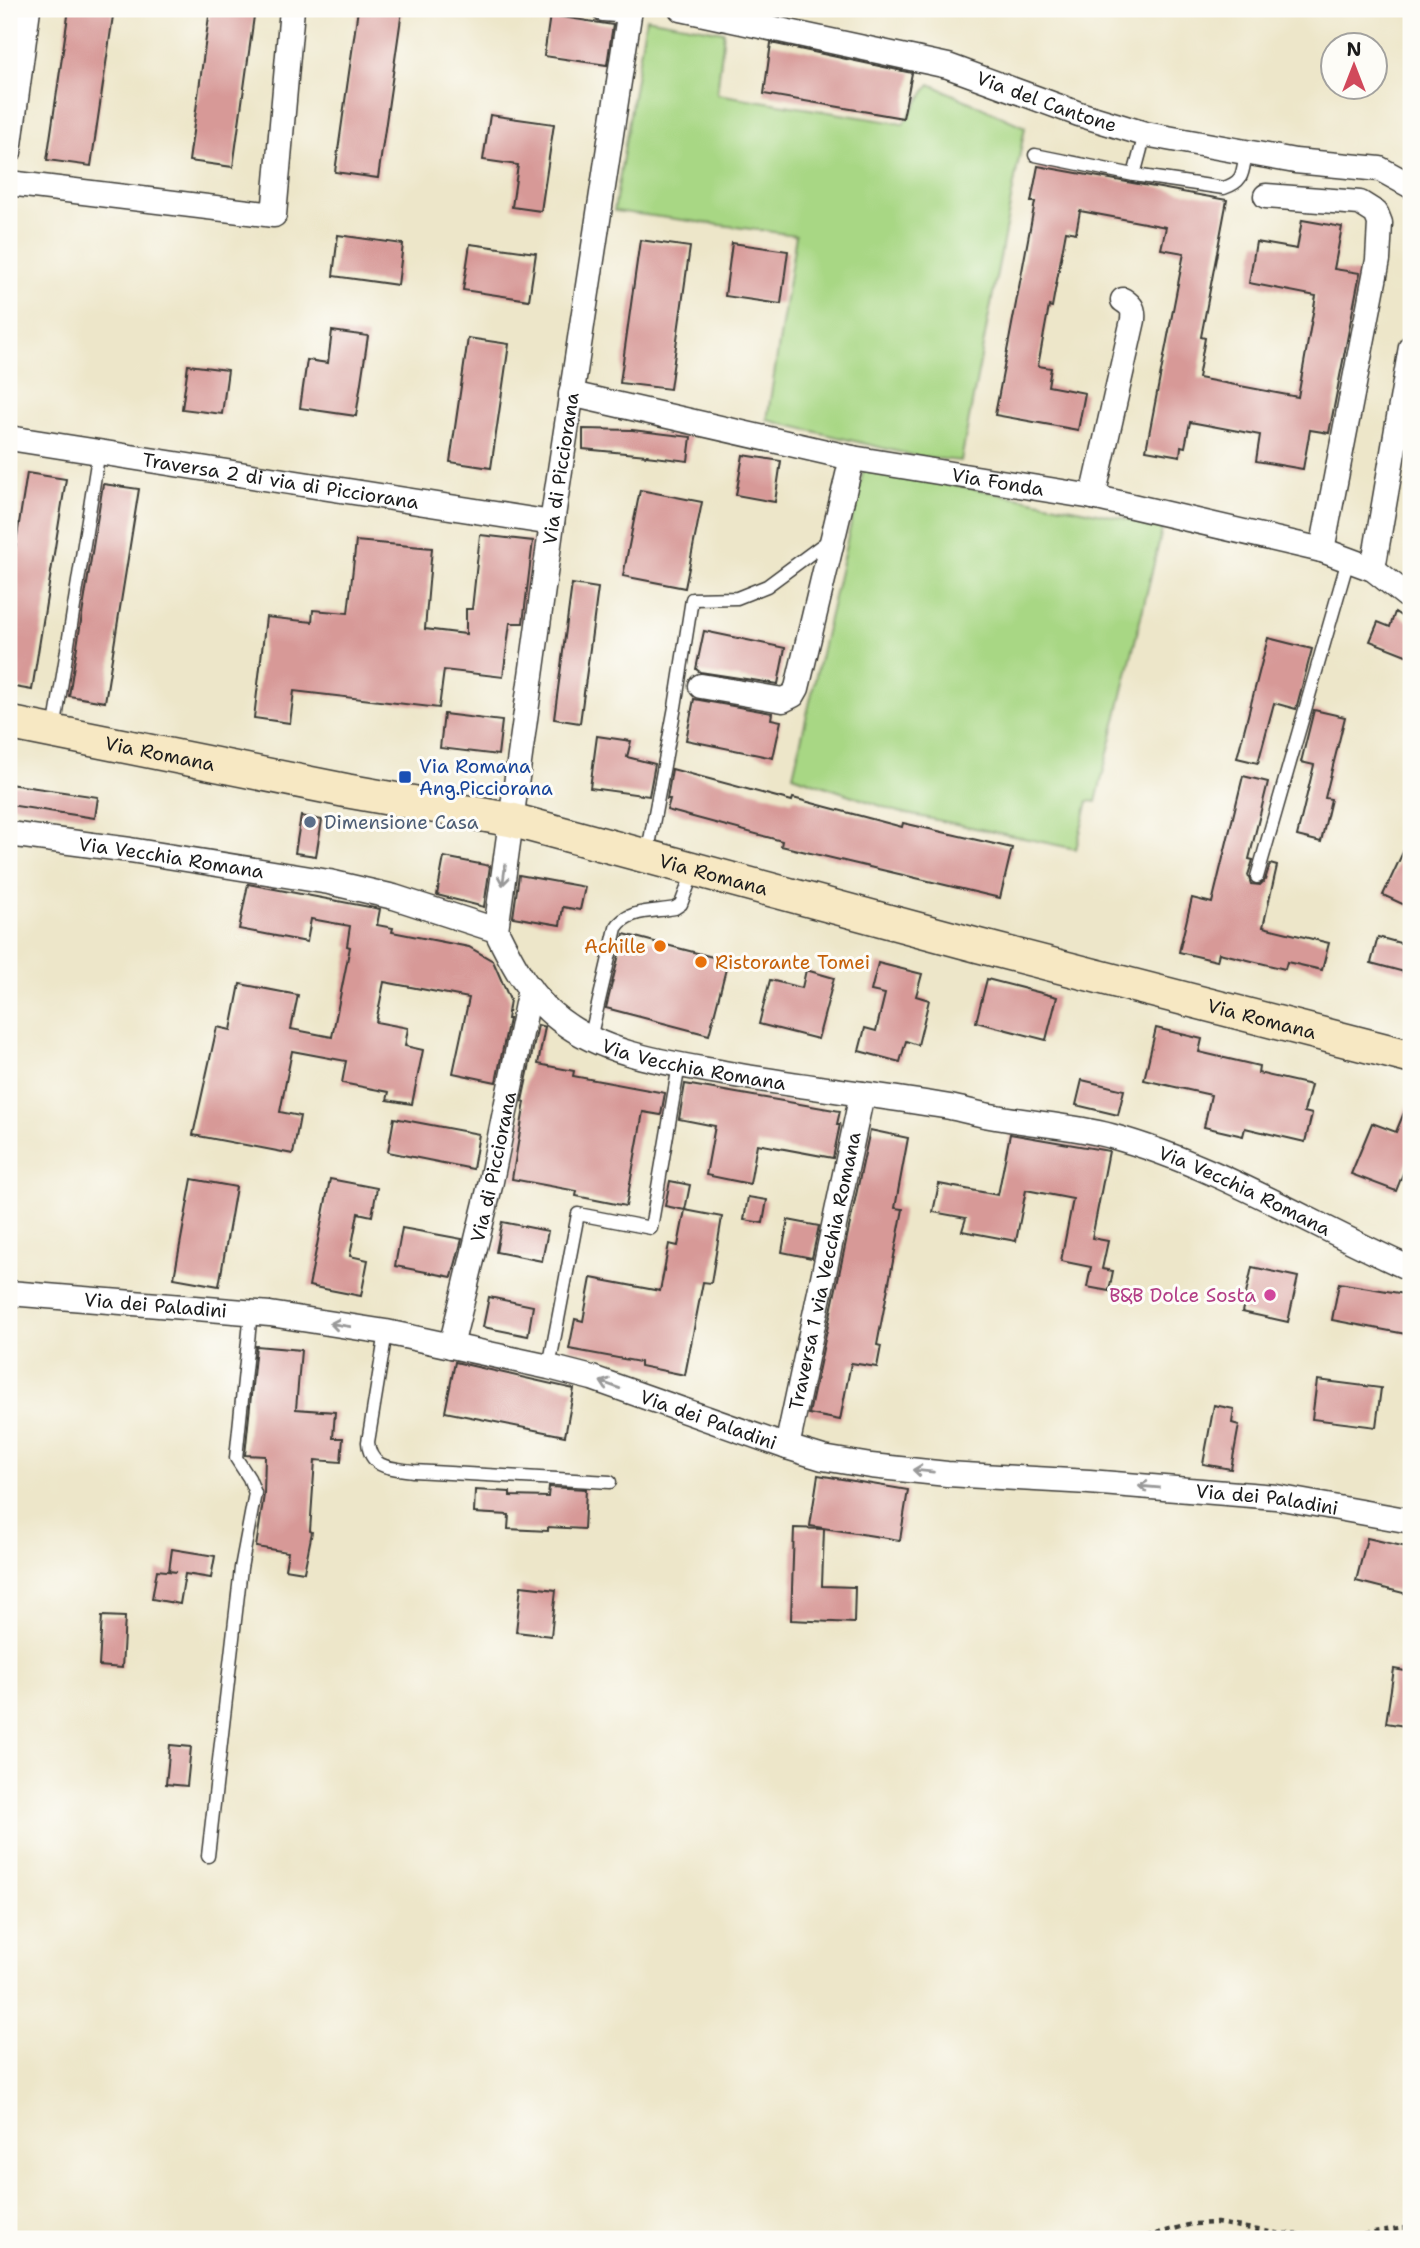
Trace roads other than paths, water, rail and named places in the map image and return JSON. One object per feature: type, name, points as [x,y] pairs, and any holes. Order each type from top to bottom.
[{"type":"main road","name":"Via Romana","points":[[9,723],[348,791],[512,820],[976,945],[1411,1057]]},
{"type":"street","points":[[9,152],[28,9]]},
{"type":"street","points":[[9,183],[274,215],[292,9]]},
{"type":"street","points":[[603,9],[630,10]]},
{"type":"street","name":"Via del Cantone","points":[[681,9],[948,66],[1080,114],[1145,134],[1295,161],[1380,169],[1411,186]]},
{"type":"street","name":"Via di Picciorana","points":[[496,930],[552,523],[630,10]]},
{"type":"street","points":[[1266,196],[1360,202],[1376,213],[1380,223],[1378,260],[1322,550]]},
{"type":"street","points":[[1093,497],[1133,320],[1134,310],[1123,300]]},
{"type":"street","points":[[1373,569],[1411,347]]},
{"type":"street","name":"Via Fonda","points":[[571,394],[852,458],[1093,497],[1322,550],[1373,569],[1411,599]]},
{"type":"street","name":"Traversa 2 di via di Picciorana","points":[[9,438],[552,523]]},
{"type":"street","points":[[701,686],[783,700],[793,695],[797,688],[852,458]]},
{"type":"street","name":"Via Vecchia Romana","points":[[9,834],[130,850],[329,882],[394,897],[496,930],[516,970],[559,1020],[590,1039],[610,1047],[679,1065],[767,1081],[1107,1135],[1157,1150],[1411,1269]]},
{"type":"street","name":"Via di Picciorana","points":[[450,1346],[490,1186],[530,989]]},
{"type":"street","name":"Traversa 1 via Vecchia Romana","points":[[787,1447],[862,1094]]},
{"type":"street","name":"Via dei Paladini","points":[[9,1293],[251,1312],[386,1332],[592,1378],[787,1447],[823,1458],[871,1466],[947,1474],[1276,1497],[1411,1521]]},
{"type":"lane","points":[[1134,175],[1145,134]]},
{"type":"lane","points":[[1035,155],[1134,175],[1224,188],[1237,183],[1241,178],[1246,152]]},
{"type":"lane","points":[[54,731],[97,463]]},
{"type":"lane","points":[[647,856],[692,599],[737,598],[767,586],[832,538]]},
{"type":"lane","points":[[1257,877],[1348,560]]},
{"type":"lane","points":[[590,1039],[616,928],[621,920],[629,915],[675,908],[681,904],[694,869]]},
{"type":"lane","points":[[549,1367],[578,1214],[651,1228],[679,1065]]},
{"type":"lane","points":[[208,1856],[242,1568],[254,1510],[255,1493],[236,1458],[251,1312]]},
{"type":"lane","points":[[386,1332],[368,1443],[369,1454],[376,1462],[387,1468],[413,1471],[610,1482]]},
{"type":"place","name":"Via Romana Ang.Picciorana","points":[[405,777]]},
{"type":"place","name":"Dimensione Casa","points":[[310,822]]},
{"type":"place","name":"Achille","points":[[660,946]]},
{"type":"place","name":"Ristorante Tomei","points":[[701,962]]},
{"type":"place","name":"B&B Dolce Sosta","points":[[1270,1295]]}]
